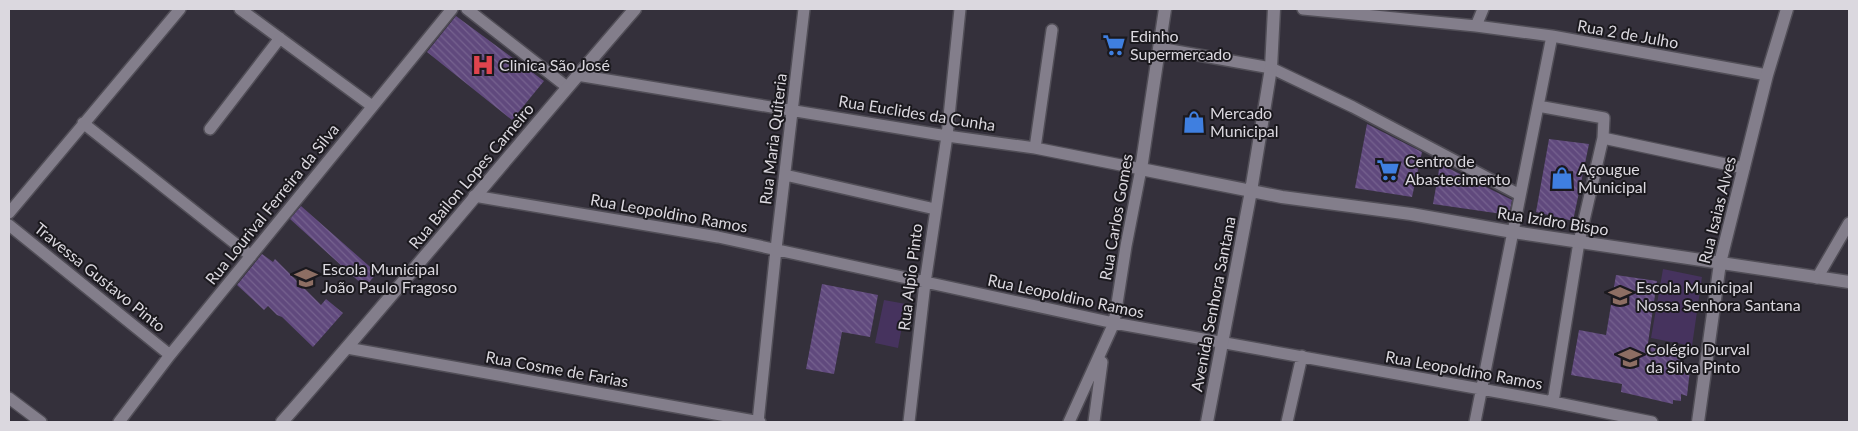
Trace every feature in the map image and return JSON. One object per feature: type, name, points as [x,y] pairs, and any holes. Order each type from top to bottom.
[{"type":"street","points":[[9,213],[180,9]]},
{"type":"street","points":[[240,9],[372,106]]},
{"type":"street","name":"Rua Lourival Ferreira da Silva","points":[[119,422],[170,356],[452,9]]},
{"type":"street","points":[[467,9],[567,87]]},
{"type":"street","name":"Rua Bailon Lopes Carneiro","points":[[282,422],[635,9]]},
{"type":"street","name":"Rua Maria Quiteria","points":[[759,422],[776,249],[804,9]]},
{"type":"street","name":"Rua Alpio Pinto","points":[[909,422],[925,283],[947,136],[960,9]]},
{"type":"street","name":"Rua Carlos Gomes","points":[[1069,422],[1114,324],[1126,246],[1141,170],[1164,9]]},
{"type":"street","name":"Avenida Senhora Santana","points":[[1207,422],[1251,191],[1271,68],[1274,9]]},
{"type":"street","name":"Rua 2 de Julho","points":[[1303,9],[1476,26],[1552,36],[1767,75]]},
{"type":"street","points":[[1476,26],[1482,9]]},
{"type":"street","name":"Rua Isaias Alves","points":[[1698,422],[1720,263],[1767,75],[1787,9]]},
{"type":"street","points":[[1036,148],[1052,30]]},
{"type":"street","points":[[1475,422],[1552,36]]},
{"type":"street","points":[[210,130],[280,38]]},
{"type":"street","points":[[1159,48],[1271,68],[1353,106],[1520,195]]},
{"type":"street","name":"Rua Euclides da Cunha","points":[[577,75],[947,136],[1036,148],[1251,191]]},
{"type":"street","points":[[1538,106],[1604,118],[1603,138],[1578,242],[1552,402]]},
{"type":"street","points":[[84,122],[251,256]]},
{"type":"street","points":[[1603,138],[1744,168]]},
{"type":"street","points":[[785,175],[936,209]]},
{"type":"street","name":"Rua Izidro Bispo","points":[[1251,191],[1849,282]]},
{"type":"street","name":"Rua Leopoldino Ramos","points":[[474,196],[776,249],[1114,324],[1222,344],[1302,356],[1652,422]]},
{"type":"street","points":[[1817,278],[1849,223]]},
{"type":"street","name":"Travessa Gustavo Pinto","points":[[9,225],[170,356]]},
{"type":"street","name":"Rua Cosme de Farias","points":[[347,348],[759,422]]},
{"type":"street","points":[[1094,422],[1103,351]]},
{"type":"street","points":[[1287,422],[1302,356]]},
{"type":"street","points":[[9,398],[41,422]]},
{"type":"shaded area","points":[[1663,269],[1702,277],[1692,346],[1651,338]]},
{"type":"shaded area","points":[[884,300],[906,304],[898,348],[875,343]]},
{"type":"building","name":"Clinica São José","points":[[456,16],[544,81],[512,120],[427,52]]},
{"type":"building","name":"Centro de Abastecimento","points":[[1367,124],[1422,152],[1412,197],[1355,188]]},
{"type":"building","name":"Açougue Municipal","points":[[1549,139],[1589,144],[1573,221],[1536,212]]},
{"type":"building","name":"Centro de Abastecimento","points":[[1440,164],[1512,200],[1509,215],[1433,204]]},
{"type":"building","points":[[301,206],[377,273],[365,287],[290,219]]},
{"type":"building","name":"Escola Municipal João Paulo Fragoso","points":[[262,254],[273,262],[275,259],[321,305],[326,299],[343,313],[313,347],[282,317],[277,315],[268,306],[264,310],[237,285]]},
{"type":"building","name":"Colégio Durval da Silva Pinto","points":[[1616,275],[1657,281],[1648,343],[1682,350],[1680,367],[1690,370],[1687,396],[1681,394],[1681,401],[1673,400],[1673,404],[1621,392],[1622,384],[1571,375],[1579,330],[1606,335]]},
{"type":"building","points":[[822,284],[878,295],[870,337],[842,332],[834,374],[806,369]]},
{"type":"place","name":"Edinho Supermercado","points":[[1114,45]]},
{"type":"place","name":"Clinica São José","points":[[483,65]]},
{"type":"place","name":"Mercado Municipal","points":[[1194,122]]},
{"type":"place","name":"Centro de Abastecimento","points":[[1388,170]]},
{"type":"place","name":"Açougue Municipal","points":[[1562,178]]},
{"type":"place","name":"Escola Municipal João Paulo Fragoso","points":[[306,278]]},
{"type":"place","name":"Escola Municipal Nossa Senhora Santana","points":[[1620,296]]},
{"type":"place","name":"Colégio Durval da Silva Pinto","points":[[1630,358]]}]
